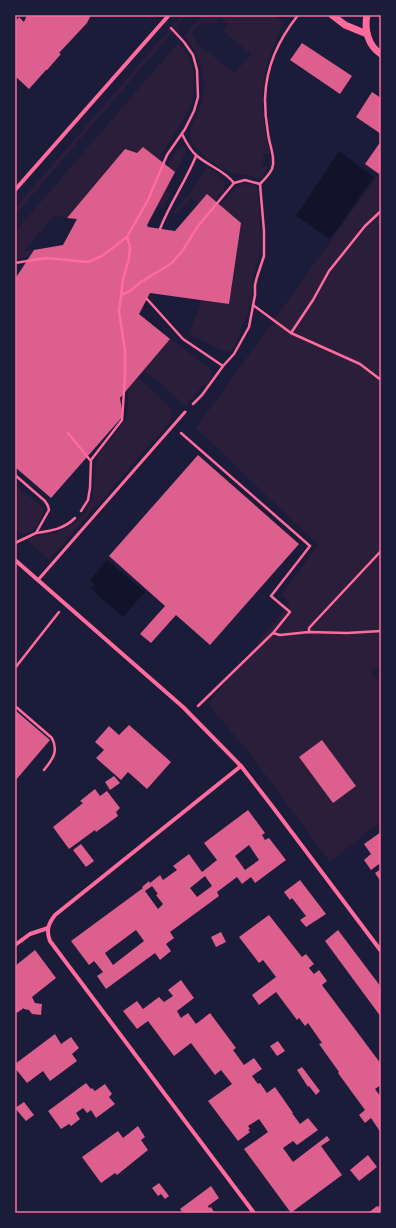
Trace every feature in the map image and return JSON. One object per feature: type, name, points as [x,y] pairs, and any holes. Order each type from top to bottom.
[{"type":"street","points":[[15,190],[169,15]]},
{"type":"street","points":[[332,15],[345,25],[366,34]]},
{"type":"street","points":[[367,15],[365,22],[366,34],[371,44],[381,54]]},
{"type":"street","points":[[15,560],[190,713],[241,766],[381,951]]},
{"type":"street","points":[[241,766],[55,915],[50,922],[47,934],[50,941],[254,1213]]},
{"type":"street","points":[[15,945],[30,934],[48,928]]},
{"type":"lane","points":[[38,580],[186,412]]},
{"type":"path","points":[[186,412],[202,395],[223,366],[234,354],[249,326],[257,277],[264,256],[264,231],[260,184],[268,176],[272,168],[273,160],[265,117],[265,99],[269,69],[280,40],[298,15]]},
{"type":"path","points":[[15,263],[46,258],[88,262],[102,256],[127,237],[148,200],[167,156],[182,134],[194,111],[198,97],[197,70],[193,55],[184,42],[164,20]]},
{"type":"path","points":[[182,134],[196,156],[225,174],[234,183]]},
{"type":"path","points":[[160,229],[166,214],[191,170],[196,156]]},
{"type":"path","points":[[121,295],[130,291],[141,282],[172,263],[183,250],[198,226],[234,183],[245,180],[260,184]]},
{"type":"path","points":[[291,333],[313,300],[329,272],[365,226],[381,211]]},
{"type":"path","points":[[15,542],[36,533],[54,531],[74,520],[88,500],[90,488],[90,460],[122,420],[125,350],[119,311],[123,280],[129,258],[130,247],[127,237]]},
{"type":"path","points":[[147,299],[183,339],[223,366]]},
{"type":"path","points":[[253,305],[291,333],[360,364],[381,380]]},
{"type":"path","points":[[173,426],[310,546],[271,596],[290,612],[273,633],[190,713]]},
{"type":"path","points":[[68,433],[90,460]]},
{"type":"path","points":[[15,475],[45,501],[48,506],[47,514],[36,533]]},
{"type":"path","points":[[309,632],[309,628],[381,551]]},
{"type":"path","points":[[15,668],[65,604]]},
{"type":"path","points":[[273,633],[280,635],[309,632],[347,633],[381,631]]},
{"type":"path","points":[[15,706],[52,738],[54,742],[56,748],[54,758],[44,770]]},
{"type":"shaded area","points":[[182,15],[187,15],[15,215],[15,208]]},
{"type":"shaded area","points":[[202,15],[274,15],[284,22],[266,68],[264,79],[263,111],[270,154],[263,154],[262,166],[269,166],[261,177],[255,178],[247,175],[238,175],[219,167],[205,157],[194,145],[191,138],[190,129],[198,113],[202,100],[203,81],[199,62],[184,36]],"holes":[[[219,17],[228,25],[223,31],[251,54],[235,73],[197,44],[192,33],[201,22],[214,24]]]},
{"type":"shaded area","points":[[178,43],[185,51],[192,68],[194,90],[192,101],[184,119],[167,145],[125,229],[42,255],[15,260],[15,232]],"holes":[[[54,216],[77,219],[63,245],[24,251]]]},
{"type":"shaded area","points":[[181,147],[184,147],[186,150],[166,191],[171,193],[163,208],[158,205],[147,227],[175,231],[198,204],[192,198],[174,214],[172,213],[189,194],[205,169],[209,168],[218,174],[225,182],[224,189],[205,212],[130,270],[166,169],[176,151]]},
{"type":"shaded area","points":[[339,151],[374,177],[330,239],[296,216]]},
{"type":"shaded area","points":[[381,171],[381,664],[370,672],[381,685],[381,821],[330,862],[247,750],[208,704],[290,603],[281,595],[318,545],[196,428]]},
{"type":"shaded area","points":[[243,184],[254,185],[258,191],[261,239],[259,257],[253,277],[252,298],[234,348],[229,352],[223,351],[189,334],[201,300],[150,293],[139,315],[208,367],[211,372],[210,379],[206,387],[203,385],[186,406],[136,363],[130,370],[169,406],[172,414],[170,422],[49,560],[27,540],[67,528],[84,513],[93,494],[96,461],[106,444],[127,418],[129,372],[123,315],[206,220],[235,189]]},
{"type":"shaded area","points":[[18,487],[44,510],[41,519],[36,526],[30,532],[22,535],[15,529],[15,488]]},
{"type":"shaded area","points":[[107,560],[145,592],[123,617],[91,589],[95,584],[90,580]]},
{"type":"building","points":[[27,15],[91,15],[87,23],[59,53],[61,54],[29,89],[15,76],[15,47],[17,45],[15,43],[15,22],[19,17],[24,22]]},
{"type":"building","points":[[302,43],[352,76],[340,94],[290,60]]},
{"type":"building","points":[[372,92],[381,98],[381,134],[356,117]]},
{"type":"building","points":[[381,141],[381,171],[379,174],[365,164]]},
{"type":"building","points":[[143,147],[175,172],[147,225],[148,227],[175,231],[207,194],[241,223],[229,304],[150,293],[139,314],[170,339],[120,398],[123,416],[51,498],[15,467],[15,279],[34,250],[63,245],[77,219],[67,218],[125,149],[137,153]]},
{"type":"building","points":[[198,455],[299,544],[210,645],[176,615],[151,643],[140,634],[165,606],[109,556]]},
{"type":"building","points":[[15,710],[50,740],[15,781]]},
{"type":"building","points":[[129,725],[171,762],[147,789],[128,772],[121,780],[96,758],[104,750],[95,742],[109,726],[119,735]]},
{"type":"building","points":[[322,740],[356,786],[333,803],[299,757]]},
{"type":"building","points":[[114,776],[120,783],[110,790],[105,782]]},
{"type":"building","points":[[95,789],[100,796],[107,791],[120,808],[116,812],[118,816],[96,832],[95,830],[69,849],[53,827],[83,803],[80,801]]},
{"type":"building","points":[[248,810],[265,833],[262,835],[265,840],[269,838],[286,860],[255,883],[251,877],[242,884],[237,877],[217,892],[219,896],[170,932],[174,938],[166,944],[171,951],[160,960],[155,953],[106,989],[97,976],[103,972],[94,961],[89,965],[71,941],[143,888],[142,887],[149,881],[150,883],[160,875],[163,880],[177,870],[173,866],[189,854],[202,872],[217,860],[204,843]],"holes":[[[249,845],[259,860],[245,870],[235,856]],[[205,876],[212,886],[197,897],[190,888]],[[152,886],[158,894],[156,895],[163,904],[158,909],[145,891]],[[136,930],[144,941],[113,965],[105,953]]]},
{"type":"building","points":[[381,832],[381,867],[379,864],[371,870],[364,860],[371,854],[364,844]]},
{"type":"building","points":[[81,844],[94,861],[86,867],[73,850]]},
{"type":"building","points":[[381,869],[381,882],[375,873]]},
{"type":"building","points":[[300,880],[326,914],[306,927],[300,920],[306,916],[292,898],[290,900],[284,892]]},
{"type":"building","points":[[269,915],[302,957],[306,954],[314,964],[309,968],[314,974],[319,970],[327,981],[322,985],[381,1064],[381,1085],[375,1089],[381,1097],[381,1133],[371,1118],[365,1123],[359,1115],[365,1110],[319,1044],[322,1043],[308,1023],[305,1026],[299,1018],[297,1020],[276,992],[259,1005],[252,995],[276,977],[263,960],[259,963],[239,937]]},
{"type":"building","points":[[338,930],[381,987],[381,1017],[325,941]]},
{"type":"building","points":[[221,932],[226,942],[216,947],[211,937]]},
{"type":"building","points":[[35,950],[56,978],[32,997],[35,1003],[42,1004],[41,1015],[32,1014],[29,1010],[24,1008],[15,1014],[15,966]]},
{"type":"building","points":[[181,980],[194,998],[177,1011],[181,1018],[188,1013],[196,1024],[210,1013],[236,1048],[233,1050],[244,1065],[254,1058],[262,1069],[252,1076],[258,1084],[260,1083],[267,1093],[275,1087],[300,1124],[308,1118],[318,1130],[297,1145],[293,1141],[283,1148],[293,1162],[327,1136],[330,1140],[321,1146],[342,1175],[292,1212],[293,1213],[291,1213],[244,1149],[268,1132],[259,1119],[248,1126],[250,1129],[248,1130],[250,1132],[238,1141],[208,1101],[232,1084],[221,1070],[215,1075],[191,1043],[174,1056],[148,1021],[137,1029],[123,1011],[137,1001],[143,1009],[159,997],[164,1002],[173,996],[168,990]]},
{"type":"building","points":[[55,1034],[61,1044],[71,1037],[79,1048],[72,1054],[77,1061],[50,1081],[43,1071],[27,1083],[15,1068],[15,1064]]},
{"type":"building","points":[[278,1041],[285,1051],[277,1056],[270,1046]]},
{"type":"building","points":[[302,1067],[320,1091],[316,1095],[309,1086],[308,1087],[297,1070]]},
{"type":"building","points":[[86,1083],[95,1091],[105,1084],[112,1094],[109,1097],[115,1104],[96,1118],[91,1110],[87,1113],[83,1108],[76,1113],[80,1119],[71,1126],[69,1124],[61,1129],[48,1111]]},
{"type":"building","points":[[24,1102],[34,1115],[26,1121],[15,1108]]},
{"type":"building","points":[[138,1126],[145,1137],[141,1140],[148,1150],[117,1175],[115,1173],[101,1183],[82,1157],[118,1131],[123,1138]]},
{"type":"building","points":[[368,1155],[377,1167],[359,1181],[350,1170]]},
{"type":"building","points":[[159,1183],[169,1196],[165,1199],[161,1194],[158,1196],[152,1188]]},
{"type":"building","points":[[211,1186],[219,1198],[208,1206],[209,1208],[211,1207],[214,1212],[183,1213],[180,1209]]},
{"type":"building","points":[[381,1204],[381,1213],[368,1213],[377,1206],[378,1207]]}]
